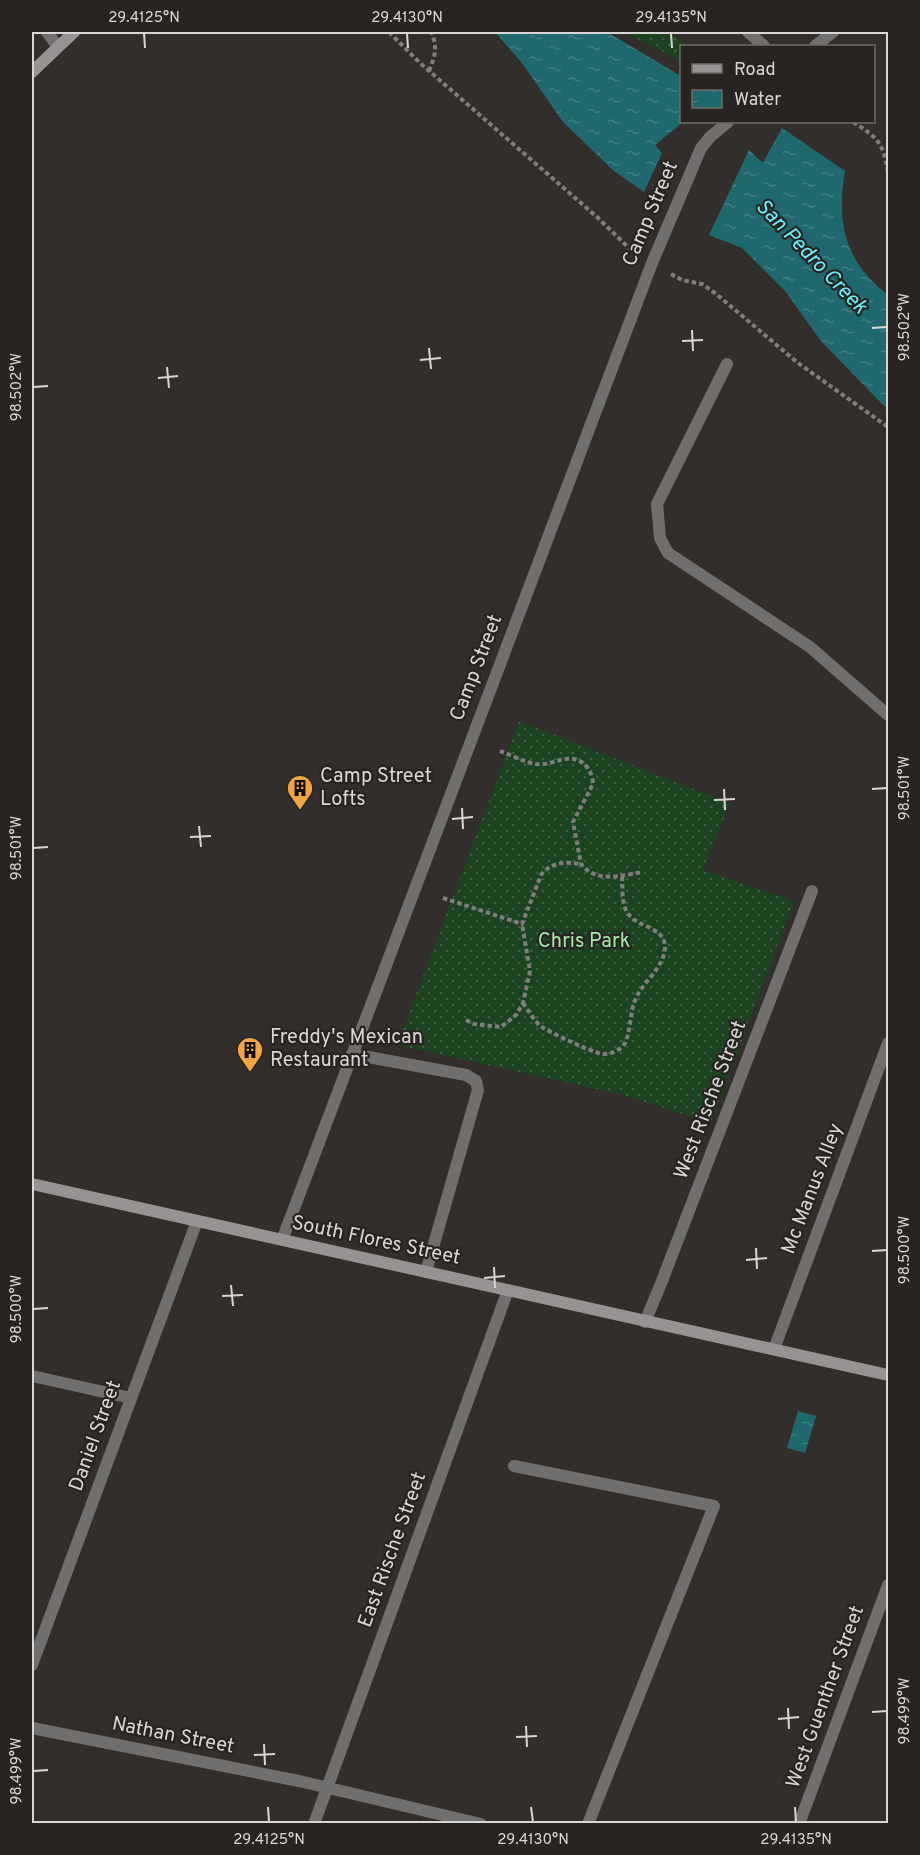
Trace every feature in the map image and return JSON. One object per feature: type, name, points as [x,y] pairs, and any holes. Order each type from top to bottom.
[{"type":"main road","points":[[32,72],[74,32]]},
{"type":"main road","name":"South Flores Street","points":[[32,1184],[888,1375]]},
{"type":"street","points":[[47,32],[58,47]]},
{"type":"street","points":[[748,32],[763,45]]},
{"type":"street","points":[[816,45],[833,32]]},
{"type":"street","name":"Camp Street","points":[[282,1240],[652,263],[701,148],[727,123]]},
{"type":"street","points":[[727,364],[657,504],[660,538],[668,553],[810,648],[888,715]]},
{"type":"street","name":"West Rische Street","points":[[645,1322],[812,891]]},
{"type":"street","name":"Mc Manus Alley","points":[[774,1349],[888,1043]]},
{"type":"street","points":[[352,1054],[466,1075],[476,1081],[478,1090],[426,1272]]},
{"type":"street","name":"Daniel Street","points":[[32,1665],[197,1221]]},
{"type":"street","name":"East Rische Street","points":[[314,1824],[508,1290]]},
{"type":"street","points":[[32,1377],[131,1398]]},
{"type":"street","points":[[514,1466],[714,1506],[588,1824]]},
{"type":"street","name":"West Guenther Street","points":[[799,1824],[888,1585]]},
{"type":"street","name":"Nathan Street","points":[[32,1728],[326,1787],[482,1824]]},
{"type":"path","points":[[389,32],[429,71],[597,217],[630,250]]},
{"type":"path","points":[[429,71],[435,56],[436,44],[431,32]]},
{"type":"path","points":[[855,123],[868,131],[879,142],[885,151],[888,172]]},
{"type":"path","points":[[682,280],[702,284],[716,293],[798,363],[888,427]]},
{"type":"path","points":[[500,751],[537,764],[567,758],[581,762],[588,768],[593,784],[573,822],[581,864],[586,870],[609,878],[643,872]]},
{"type":"path","points":[[466,1020],[474,1024],[501,1027],[516,1016],[523,1002],[530,971],[522,924],[541,875],[545,869],[563,862],[581,864]]},
{"type":"path","points":[[523,1002],[540,1025],[550,1032],[602,1054],[618,1050],[625,1043],[637,996],[663,958],[665,946],[662,937],[656,931],[638,923],[628,914],[623,903],[622,877]]},
{"type":"path","points":[[443,898],[522,924]]},
{"type":"green space","points":[[623,32],[668,32],[687,45],[680,45],[680,62]]},
{"type":"green space","name":"Chris Park","points":[[519,721],[730,803],[703,870],[794,901],[711,1123],[620,1094],[397,1045]]},
{"type":"water","points":[[495,32],[607,32],[680,75],[682,123],[655,145],[662,153],[644,192],[614,171],[563,122],[522,63]]},
{"type":"water","name":"San Pedro Creek","points":[[782,128],[845,171],[842,208],[847,240],[862,269],[888,295],[888,408],[821,341],[785,291],[742,248],[709,235],[749,150],[763,163]]},
{"type":"water","points":[[798,1411],[816,1416],[805,1453],[787,1448]]},
{"type":"place","name":"Camp Street Lofts","points":[[300,811]]},
{"type":"place","name":"Freddy's Mexican Restaurant","points":[[250,1073]]}]
